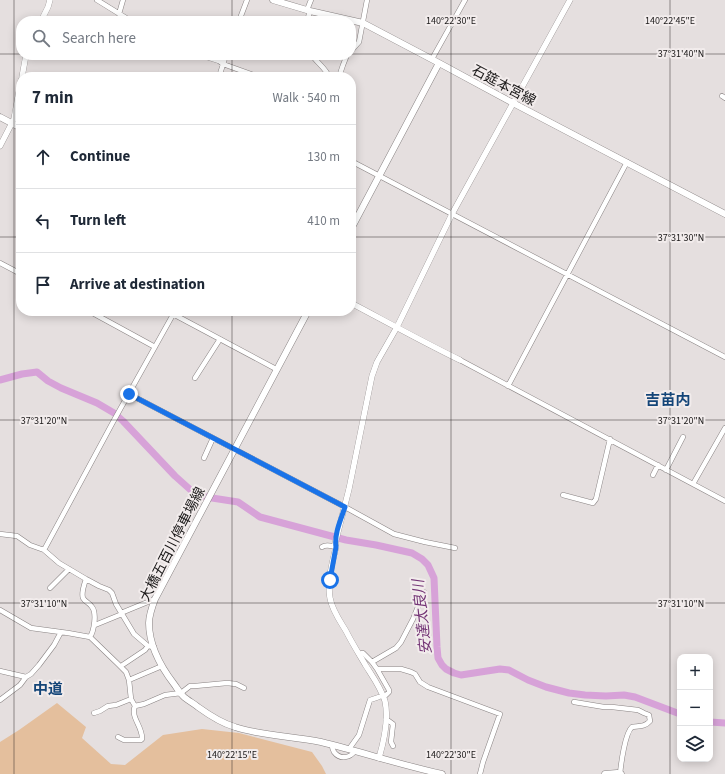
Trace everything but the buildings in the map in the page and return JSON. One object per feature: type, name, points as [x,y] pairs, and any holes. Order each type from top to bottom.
[{"type":"main road","points":[[276,0],[334,16]]},
{"type":"main road","points":[[356,21],[363,23],[439,63],[356,220]]},
{"type":"main road","name":"石筵本宮線","points":[[439,63],[725,214]]},
{"type":"main road","points":[[0,117],[16,125]]},
{"type":"main road","name":"大橋五百川停車場線","points":[[305,316],[155,599],[149,623],[151,646],[168,676],[180,693],[215,719],[226,724],[247,730],[332,745],[379,758],[421,772],[442,774]]},
{"type":"main road","points":[[605,774],[619,774]]},
{"type":"street","points":[[44,16],[50,0]]},
{"type":"street","points":[[97,0],[122,16]]},
{"type":"street","points":[[119,14],[123,0]]},
{"type":"street","points":[[241,16],[247,0]]},
{"type":"street","points":[[308,16],[311,0]]},
{"type":"street","points":[[356,45],[359,42],[367,0]]},
{"type":"street","points":[[432,59],[465,0]]},
{"type":"street","points":[[379,758],[386,719],[385,702],[380,688],[336,614],[330,600],[330,580],[338,532],[345,507],[372,376],[377,362],[397,327],[452,214],[570,0]]},
{"type":"street","points":[[23,72],[25,60]]},
{"type":"street","points":[[216,60],[245,72]]},
{"type":"street","points":[[221,72],[224,60]]},
{"type":"street","points":[[316,60],[326,72]]},
{"type":"street","points":[[341,72],[345,60]]},
{"type":"street","points":[[0,146],[14,119],[16,108]]},
{"type":"street","points":[[508,386],[626,162]]},
{"type":"street","points":[[356,164],[725,357]]},
{"type":"street","points":[[0,263],[16,271]]},
{"type":"street","points":[[356,306],[725,501]]},
{"type":"street","points":[[98,316],[155,346]]},
{"type":"street","points":[[44,550],[172,316]]},
{"type":"street","points":[[181,316],[276,369]]},
{"type":"street","points":[[196,378],[220,339]]},
{"type":"street","points":[[129,394],[394,534],[455,548]]},
{"type":"street","points":[[693,484],[725,428]]},
{"type":"street","points":[[666,470],[683,437]]},
{"type":"street","points":[[204,458],[213,438]]},
{"type":"street","points":[[563,496],[588,502],[593,502],[596,499],[610,439]]},
{"type":"street","points":[[653,475],[658,465]]},
{"type":"street","points":[[0,535],[18,536],[30,545],[44,550],[59,563],[69,569],[112,592],[116,604],[134,634],[151,646],[121,666]]},
{"type":"street","points":[[322,547],[328,545],[336,546]]},
{"type":"street","points":[[50,588],[69,569]]},
{"type":"street","points":[[86,579],[82,598],[93,607],[95,625],[90,637]]},
{"type":"street","points":[[372,662],[396,648],[401,642],[413,619],[424,592]]},
{"type":"street","points":[[95,625],[155,599]]},
{"type":"street","points":[[0,610],[31,628],[90,637],[121,666],[126,672],[129,680],[131,699],[135,706],[134,712],[142,732],[142,739],[124,740],[118,737]]},
{"type":"street","points":[[0,700],[20,685],[26,677],[31,674],[54,645],[61,632]]},
{"type":"street","points":[[359,654],[363,653],[377,669],[389,690],[388,694],[386,695]]},
{"type":"street","points":[[129,680],[162,666]]},
{"type":"street","points":[[377,669],[401,669],[411,672],[415,674],[420,682],[428,687],[500,714],[480,774]]},
{"type":"street","points":[[0,671],[26,677]]},
{"type":"street","points":[[135,706],[144,704],[165,695],[180,693],[190,686],[230,683],[244,688]]},
{"type":"street","points":[[352,750],[359,735],[370,700],[379,697]]},
{"type":"street","points":[[94,713],[108,706],[116,705],[131,699]]},
{"type":"street","points":[[574,702],[604,707],[638,710],[649,716],[650,721],[648,723],[642,726],[632,727],[629,731],[619,774]]},
{"type":"street","points":[[386,719],[393,724],[391,742],[393,746]]},
{"type":"shaded area","points":[[57,703],[86,727],[82,738],[111,764],[125,765],[163,735],[202,729],[239,733],[312,752],[326,774],[0,774],[0,742]]},
{"type":"waterway","name":"安達太良川","points":[[0,380],[22,374],[37,372],[48,381],[61,388],[97,403],[114,413],[123,421],[175,476],[199,496],[238,502],[260,517],[346,540],[412,553],[422,559],[428,565],[434,578],[438,658],[446,669],[454,673],[461,675],[500,669],[509,670],[546,687],[569,693],[606,696],[624,695],[635,697],[677,713]]},
{"type":"waterway","name":"安達太良川","points":[[713,722],[725,723]]},
{"type":"district","name":"吉苗内","points":[[668,400]]},
{"type":"district","name":"中道","points":[[48,689]]},
{"type":"route","points":[[129,394],[345,507],[338,532],[330,580]]}]
